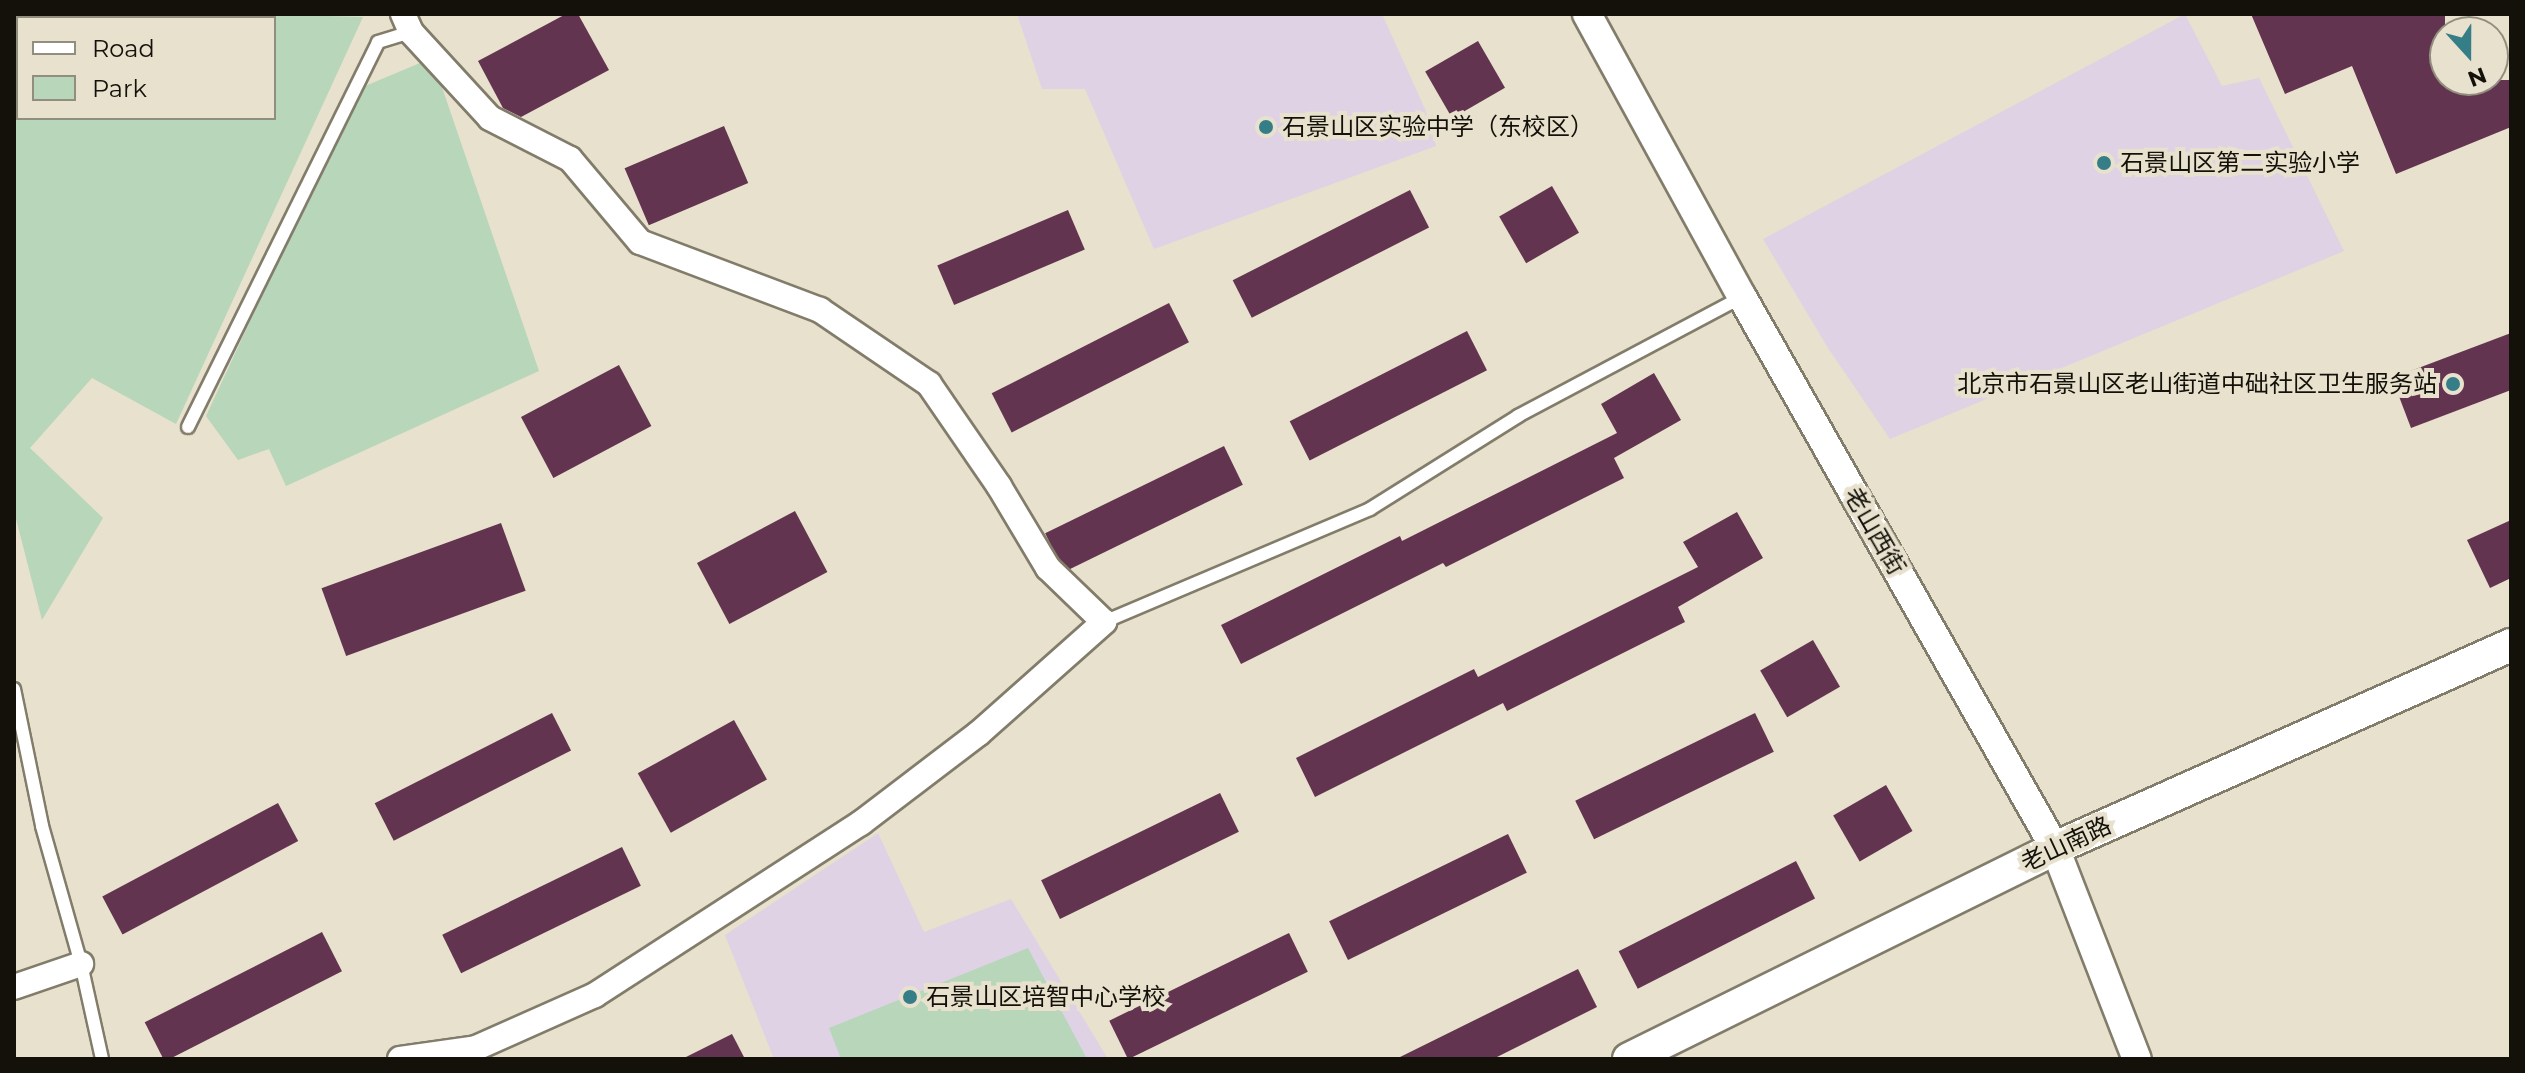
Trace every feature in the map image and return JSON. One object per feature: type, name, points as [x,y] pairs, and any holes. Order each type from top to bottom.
[{"type":"main road","name":"老山南路","points":[[1629,1059],[2055,848],[2511,645]]},
{"type":"street","name":"老山西街","points":[[1587,14],[1742,297],[2055,848],[2137,1059]]},
{"type":"street","points":[[400,1059],[476,1048],[595,995],[861,823],[978,734],[1104,622],[1048,568],[999,486],[929,384],[820,310],[640,242],[570,159],[490,118],[407,23]]},
{"type":"street","points":[[14,987],[81,964]]},
{"type":"lane","points":[[188,427],[378,42],[407,23]]},
{"type":"lane","points":[[1104,622],[1370,509],[1518,416],[1742,297]]},
{"type":"lane","points":[[14,689],[42,826],[81,964],[102,1059]]},
{"type":"shaded area","name":"石景山区实验中学（东校区）","points":[[1017,14],[1382,14],[1425,109],[1436,146],[1154,249],[1085,89],[1042,89]]},
{"type":"shaded area","name":"石景山区第二实验小学","points":[[2185,14],[2222,86],[2259,78],[2344,251],[1890,439],[1828,348],[1763,239]]},
{"type":"shaded area","name":"石景山区培智中心学校","points":[[878,833],[924,932],[1011,899],[1108,1059],[774,1059],[725,935]]},
{"type":"green space","points":[[253,14],[363,17],[176,424],[92,378],[30,448],[103,518],[42,620],[14,511],[14,106],[16,120],[276,120],[276,16],[248,16]]},
{"type":"green space","points":[[432,58],[539,371],[286,486],[269,449],[238,460],[206,416],[358,89]]},
{"type":"green space","points":[[1028,948],[1087,1059],[841,1059],[829,1028]]},
{"type":"building","points":[[566,14],[578,14],[609,70],[521,117],[503,108],[478,61]]},
{"type":"building","points":[[2251,14],[2445,14],[2429,16],[2429,96],[2509,96],[2511,80],[2511,127],[2396,174],[2352,66],[2285,94]]},
{"type":"building","points":[[1478,41],[1505,88],[1452,118],[1425,72]]},
{"type":"building","points":[[724,126],[748,183],[649,225],[625,168]]},
{"type":"building","points":[[1552,186],[1579,233],[1526,263],[1499,216]]},
{"type":"building","points":[[1410,190],[1429,227],[1252,318],[1233,280]]},
{"type":"building","points":[[1068,210],[1085,250],[954,305],[937,265]]},
{"type":"building","points":[[1169,303],[1189,342],[1012,433],[992,393]]},
{"type":"building","points":[[1467,331],[1487,370],[1310,461],[1290,421]]},
{"type":"building","name":"北京市石景山区老山街道中础社区卫生服务站","points":[[2511,333],[2511,390],[2411,428],[2392,378]]},
{"type":"building","points":[[619,365],[651,426],[553,478],[521,417]]},
{"type":"building","points":[[1654,373],[1681,420],[1614,458],[1624,478],[1446,567],[1443,563],[1241,664],[1221,625],[1400,536],[1402,541],[1617,433],[1601,404]]},
{"type":"building","points":[[1224,446],[1243,485],[1064,572],[1045,533]]},
{"type":"building","points":[[795,511],[827,572],[729,624],[697,563]]},
{"type":"building","points":[[1737,512],[1763,558],[1678,607],[1685,622],[1507,711],[1503,703],[1315,797],[1296,758],[1474,669],[1478,677],[1698,567],[1683,542]]},
{"type":"building","points":[[2511,520],[2511,578],[2490,588],[2467,540]]},
{"type":"building","points":[[501,523],[526,591],[346,656],[322,588]]},
{"type":"building","points":[[1813,640],[1840,687],[1787,717],[1760,670]]},
{"type":"building","points":[[552,713],[571,750],[394,841],[375,803]]},
{"type":"building","points":[[1755,713],[1774,752],[1594,839],[1575,801]]},
{"type":"building","points":[[734,720],[767,779],[671,833],[638,773]]},
{"type":"building","points":[[1886,785],[1912,831],[1860,861],[1833,816]]},
{"type":"building","points":[[1220,793],[1239,832],[1060,919],[1041,880]]},
{"type":"building","points":[[278,803],[298,841],[122,934],[102,896]]},
{"type":"building","points":[[1508,834],[1527,873],[1348,960],[1329,921]]},
{"type":"building","points":[[622,847],[641,886],[461,973],[442,935]]},
{"type":"building","points":[[1796,861],[1815,898],[1638,989],[1619,951]]},
{"type":"building","points":[[322,932],[342,971],[170,1059],[163,1059],[145,1022]]},
{"type":"building","points":[[1289,933],[1308,972],[1129,1059],[1109,1021]]},
{"type":"building","points":[[1578,969],[1597,1007],[1493,1059],[1396,1059]]},
{"type":"building","points":[[732,1034],[745,1059],[682,1059]]},
{"type":"place","name":"石景山区实验中学（东校区）","points":[[1266,127]]},
{"type":"place","name":"石景山区第二实验小学","points":[[2104,163]]},
{"type":"place","name":"北京市石景山区老山街道中础社区卫生服务站","points":[[2453,384]]},
{"type":"place","name":"石景山区培智中心学校","points":[[910,997]]}]
